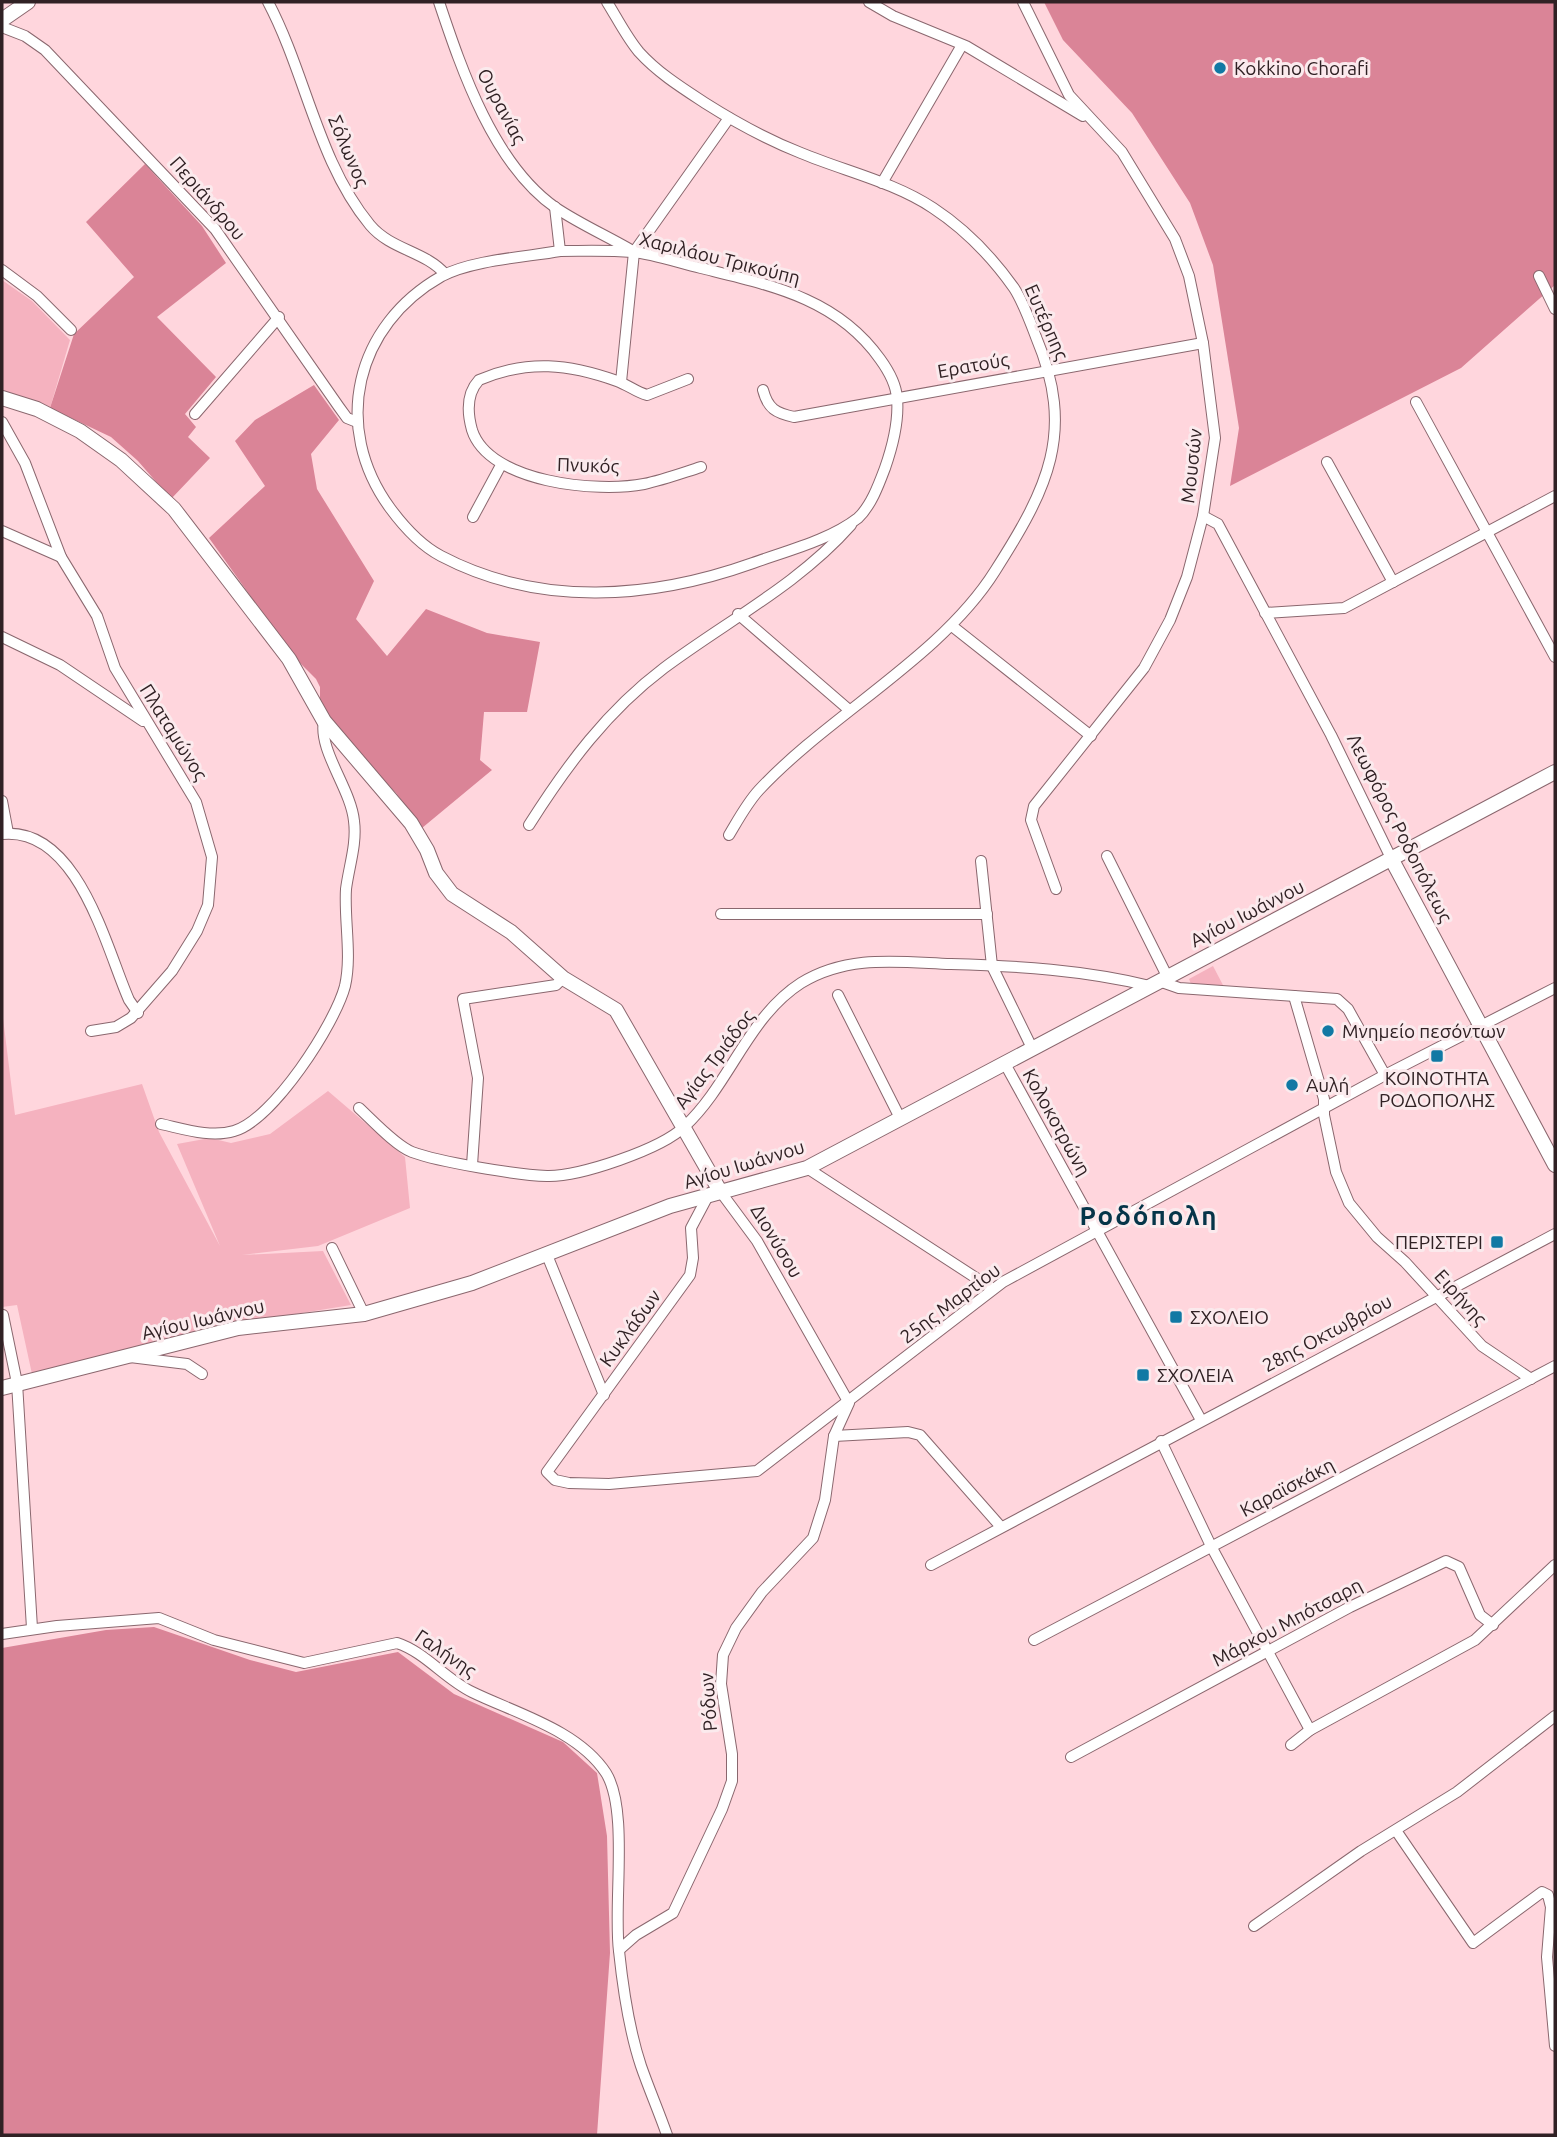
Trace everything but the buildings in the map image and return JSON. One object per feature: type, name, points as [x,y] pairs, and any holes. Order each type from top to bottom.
[{"type":"street","points":[[2,20],[28,2]]},
{"type":"street","name":"Σόλωνος","points":[[268,2],[291,50],[348,197],[373,229],[398,249],[436,263],[445,274]]},
{"type":"street","name":"Ουρανίας","points":[[439,2],[458,59],[494,135],[520,172],[555,207],[634,252]]},
{"type":"street","name":"Μουσών","points":[[869,2],[893,16],[962,45],[1064,99],[1094,123],[1122,152],[1175,239],[1189,276],[1203,343],[1215,438],[1203,516],[1187,577],[1170,621],[1144,667],[1034,806],[1031,820],[1056,889]]},
{"type":"street","points":[[1023,2],[1064,99]]},
{"type":"street","name":"Ευτέρπης","points":[[611,3],[638,51],[671,82],[729,118],[799,152],[882,183],[931,206],[958,226],[989,256],[1016,290],[1050,369],[1057,412],[1055,447],[1031,510],[994,573],[952,626],[849,709],[757,792],[729,835]]},
{"type":"street","name":"Περιάνδρου","points":[[2,27],[25,36],[45,50],[215,229],[347,418],[357,422]]},
{"type":"street","points":[[882,183],[962,45]]},
{"type":"street","points":[[621,382],[634,252],[729,118]]},
{"type":"street","points":[[555,207],[560,251]]},
{"type":"street","name":"Χαριλάου Τρικούπη","points":[[858,518],[766,559],[664,588],[579,593],[526,585],[454,562],[414,537],[384,500],[367,469],[357,422],[362,379],[376,336],[408,301],[445,274],[560,251],[634,252],[788,289],[829,309],[868,343],[889,372],[898,396]]},
{"type":"street","points":[[2,270],[37,296],[71,330]]},
{"type":"street","points":[[1539,276],[1555,309]]},
{"type":"street","points":[[195,414],[279,317]]},
{"type":"street","name":"Ερατούς","points":[[763,390],[766,403],[778,413],[794,417],[898,396],[1203,343]]},
{"type":"street","name":"Πνυκός","points":[[688,379],[647,395],[621,382],[563,365],[516,368],[479,380],[469,395],[471,426],[478,442],[500,465],[544,481],[588,485],[642,484],[701,467]]},
{"type":"street","points":[[529,825],[569,762],[613,711],[662,669],[812,564],[858,518],[875,492],[886,466],[896,422],[898,396]]},
{"type":"street","name":"Διονύσου","points":[[2,398],[37,409],[80,431],[121,460],[174,509],[289,659],[324,721],[411,823],[427,850],[436,873],[452,894],[512,932],[563,978],[616,1010],[684,1128],[715,1192],[757,1241],[849,1403]]},
{"type":"street","points":[[1416,402],[1555,657]]},
{"type":"street","name":"Πλαταμώνος","points":[[2,422],[25,463],[61,557],[97,616],[115,668],[145,722],[196,802],[206,830],[213,870],[208,905],[197,931],[160,989],[138,1013],[116,1027],[91,1031]]},
{"type":"street","points":[[1327,462],[1393,582]]},
{"type":"street","points":[[473,517],[500,465]]},
{"type":"street","points":[[1265,613],[1344,608],[1555,496]]},
{"type":"street","name":"Λεωφόρος Ροδοπόλεως","points":[[1203,516],[1218,524],[1331,734],[1392,860],[1555,1165]]},
{"type":"street","points":[[2,531],[61,557]]},
{"type":"street","points":[[738,614],[849,709]]},
{"type":"street","points":[[952,626],[1091,736]]},
{"type":"street","points":[[2,637],[60,665],[145,722]]},
{"type":"street","points":[[161,1124],[218,1134],[236,1131],[253,1122],[308,1059],[338,1003],[345,985],[346,890],[355,836],[350,801],[321,733],[324,721]]},
{"type":"street","name":"Αγίου Ιωάννου","points":[[2,1388],[238,1328],[364,1314],[472,1283],[670,1206],[807,1168],[1555,772]]},
{"type":"street","points":[[2,801],[5,833],[42,844],[76,876],[129,1000],[138,1013]]},
{"type":"street","points":[[1107,856],[1159,981],[1178,988],[1337,999],[1343,1004],[1385,1076]]},
{"type":"street","points":[[981,862],[992,965],[1032,1048]]},
{"type":"street","points":[[721,914],[987,914]]},
{"type":"street","name":"Αγίας Τριάδος","points":[[359,1108],[410,1151],[472,1165],[534,1174],[564,1175],[645,1148],[684,1128],[713,1094],[753,1032],[802,983],[844,965],[887,960],[992,965],[1159,981]]},
{"type":"street","points":[[472,1165],[478,1078],[463,999],[556,985],[563,978]]},
{"type":"street","name":"25ης Μαρτίου","points":[[547,1472],[555,1480],[569,1483],[608,1484],[745,1475],[757,1471],[849,1403],[993,1289],[1385,1076],[1555,988]]},
{"type":"street","points":[[838,995],[900,1118]]},
{"type":"street","name":"Ειρήνης","points":[[1294,996],[1326,1108],[1324,1115],[1336,1172],[1349,1203],[1377,1237],[1436,1295],[1482,1346],[1531,1379]]},
{"type":"street","name":"Κολοκοτρώνη","points":[[1004,1062],[1200,1420]]},
{"type":"street","points":[[807,1168],[993,1289]]},
{"type":"street","name":"Κυκλάδων","points":[[547,1472],[690,1275],[693,1258],[691,1228],[715,1192]]},
{"type":"street","name":"28ης Οκτωβρίου","points":[[931,1565],[1555,1234]]},
{"type":"street","points":[[332,1248],[364,1314]]},
{"type":"street","points":[[547,1255],[604,1395]]},
{"type":"street","points":[[3,1315],[17,1383],[32,1628]]},
{"type":"street","points":[[127,1357],[187,1364],[202,1374]]},
{"type":"street","name":"Καραϊσκάκη","points":[[1034,1640],[1555,1366]]},
{"type":"street","name":"Ρόδων","points":[[619,1950],[636,1935],[673,1913],[722,1809],[732,1781],[732,1754],[721,1684],[723,1655],[736,1628],[762,1592],[813,1538],[825,1500],[834,1436],[849,1403]]},
{"type":"street","points":[[834,1436],[908,1432],[920,1435],[1001,1527]]},
{"type":"street","points":[[1161,1441],[1212,1546],[1310,1730]]},
{"type":"street","name":"Μάρκου Μπότσαρη","points":[[1071,1756],[1268,1651],[1446,1561],[1459,1567],[1480,1615],[1493,1625]]},
{"type":"street","points":[[1291,1745],[1310,1730],[1475,1640],[1555,1565]]},
{"type":"street","name":"Γαλήνης","points":[[2,1634],[32,1628],[159,1618],[214,1640],[304,1663],[368,1647],[397,1643],[410,1647],[451,1681],[559,1733],[592,1758],[606,1774],[615,1795],[619,1950]]},
{"type":"street","points":[[1254,1926],[1361,1851],[1397,1832],[1457,1792],[1555,1716]]},
{"type":"street","points":[[1397,1832],[1473,1943],[1542,1892],[1548,1895],[1551,1906],[1547,1957],[1555,2046]]},
{"type":"street","points":[[619,1950],[633,2036],[667,2135]]},
{"type":"shaded area","points":[[1044,2],[1555,2],[1555,285],[1461,368],[1230,486],[1239,428],[1213,265],[1190,203],[1132,113],[1063,40]]},
{"type":"shaded area","points":[[145,164],[202,226],[226,263],[157,317],[216,377],[185,414],[196,427],[188,437],[210,458],[171,499],[138,461],[111,437],[50,408],[74,334],[134,277],[86,222]]},
{"type":"shaded area","points":[[2,280],[32,301],[70,340],[50,408],[2,390]]},
{"type":"shaded area","points":[[314,385],[339,420],[311,454],[317,489],[374,581],[356,619],[387,656],[426,609],[487,633],[540,642],[527,712],[484,712],[480,760],[492,770],[422,828],[396,793],[347,742],[320,703],[320,687],[316,679],[294,657],[209,538],[265,486],[235,441],[255,420]]},
{"type":"shaded area","points":[[1213,966],[1224,987],[1191,984],[1189,979]]},
{"type":"shaded area","points":[[2,1010],[15,1115],[142,1084],[159,1132],[220,1246],[177,1144],[210,1138],[231,1143],[270,1134],[328,1091],[405,1157],[410,1208],[318,1246],[242,1255],[323,1251],[351,1305],[241,1323],[32,1374],[17,1305],[2,1307]]},
{"type":"shaded area","points":[[154,1627],[250,1660],[296,1672],[398,1652],[454,1694],[563,1742],[597,1773],[607,1836],[610,1953],[597,2135],[2,2135],[2,1648],[106,1630]]},
{"type":"place","name":"Kokkino Chorafi","points":[[1220,68]]},
{"type":"place","name":"Μνημείο πεσόντων","points":[[1328,1031]]},
{"type":"place","name":"ΚΟΙΝΟΤΗΤΑ ΡΟΔΟΠΟΛΗΣ","points":[[1437,1056]]},
{"type":"place","name":"Αυλή","points":[[1292,1085]]},
{"type":"place","name":"ΠΕΡΙΣΤΕΡΙ","points":[[1497,1242]]},
{"type":"place","name":"ΣΧΟΛΕΙΟ","points":[[1176,1317]]},
{"type":"place","name":"ΣΧΟΛΕΙΑ","points":[[1143,1375]]},
{"type":"district","name":"Ροδόπολη","points":[[1149,1215]]}]
